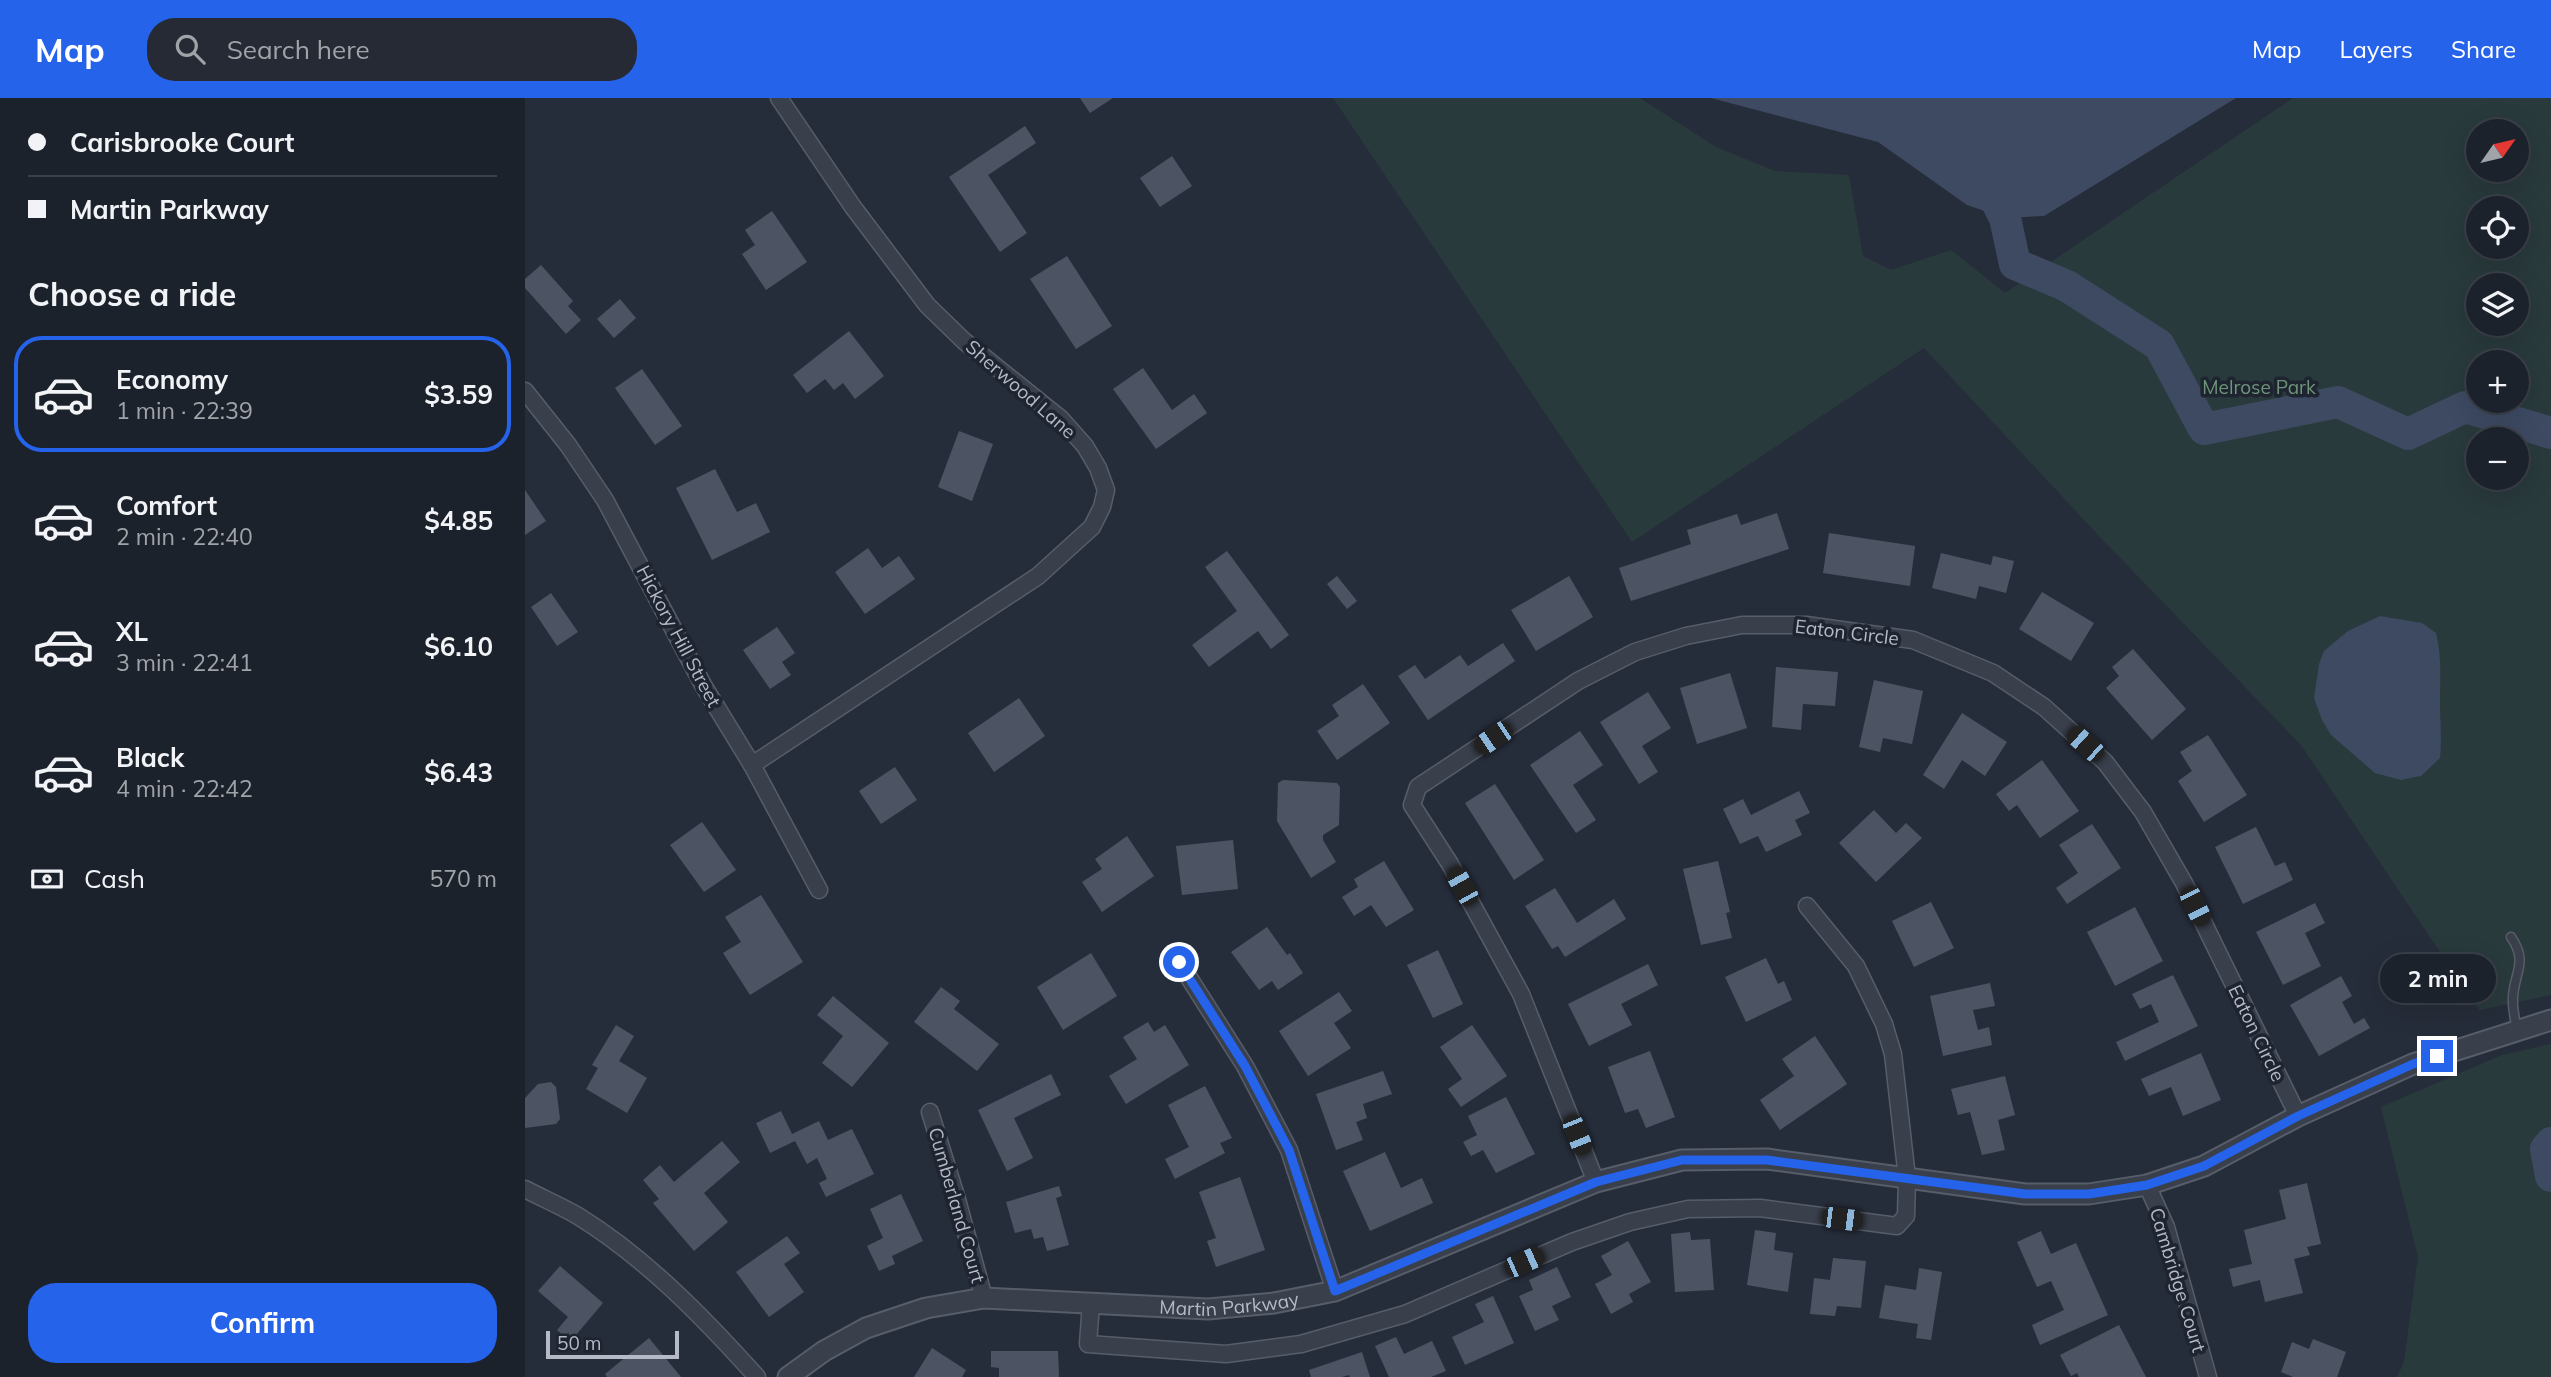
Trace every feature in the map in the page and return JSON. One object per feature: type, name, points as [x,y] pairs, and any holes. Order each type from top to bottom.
[{"type":"street","name":"Sherwood Lane","points":[[752,765],[1038,576],[1092,527],[1102,508],[1106,490],[1098,468],[1085,446],[1061,419],[964,341],[927,305],[852,207],[779,98]]},
{"type":"street","name":"Hickory Hill Street","points":[[525,391],[568,445],[604,500],[703,685],[752,765],[819,890]]},
{"type":"street","name":"Eaton Circle","points":[[1596,1182],[1521,994],[1450,864],[1412,805],[1418,787],[1578,681],[1635,652],[1686,636],[1742,625],[1806,625],[1913,640],[1993,673],[2044,707],[2105,762],[2143,812],[2184,883],[2298,1116]]},
{"type":"street","points":[[1091,1303],[1088,1344],[1226,1354],[1301,1344],[1405,1314],[1572,1241],[1630,1222],[1688,1209],[1760,1209],[1897,1226],[1906,1216],[1907,1178],[1893,1054],[1884,1024],[1856,966],[1807,906]]},
{"type":"street","points":[[1179,962],[1245,1066],[1289,1150],[1335,1291]]},
{"type":"street","name":"Martin Parkway","points":[[787,1377],[824,1351],[866,1328],[926,1308],[984,1298],[1208,1309],[1274,1303],[1335,1291],[1596,1182],[1682,1160],[1767,1160],[2025,1194],[2089,1194],[2147,1185],[2204,1166],[2298,1116],[2413,1064],[2551,1020]]},
{"type":"street","name":"Cumberland Court","points":[[930,1112],[984,1298]]},
{"type":"street","name":"Cambridge Court","points":[[2147,1185],[2166,1227],[2208,1377]]},
{"type":"street","points":[[525,1189],[577,1216],[647,1267],[727,1343],[757,1377]]},
{"type":"lane","points":[[2511,937],[2518,948],[2521,971],[2512,1004],[2517,1030]]},
{"type":"green space","name":"Melrose Park","points":[[1333,98],[1640,98],[1716,147],[1775,171],[1849,175],[1863,256],[1891,270],[1951,250],[2005,293],[2293,98],[2551,98],[2551,995],[2479,1010],[2301,745],[2099,536],[1924,348],[1632,542]]},
{"type":"green space","points":[[2551,1044],[2551,1377],[2397,1377],[2404,1362],[2418,1257],[2381,1107],[2502,1055]]},
{"type":"water","points":[[1711,98],[2236,98],[2044,216],[2005,218],[1967,205],[1878,142]]},
{"type":"water","points":[[2380,616],[2422,623],[2436,633],[2439,651],[2440,758],[2421,776],[2401,780],[2375,773],[2331,735],[2314,698],[2319,664],[2324,651],[2348,631]]},
{"type":"building","points":[[1080,98],[1113,98],[1090,113]]},
{"type":"building","points":[[1025,126],[1036,143],[988,175],[1027,233],[1000,252],[949,177]]},
{"type":"building","points":[[1172,156],[1192,186],[1160,207],[1140,178]]},
{"type":"building","points":[[772,211],[807,262],[766,290],[742,254],[755,245],[745,230]]},
{"type":"building","points":[[1067,256],[1112,326],[1076,349],[1030,279]]},
{"type":"building","points":[[541,265],[573,301],[568,306],[581,320],[566,334],[525,288],[525,279]]},
{"type":"building","points":[[620,299],[636,318],[614,338],[597,319]]},
{"type":"building","points":[[849,331],[884,376],[855,399],[843,383],[834,390],[825,379],[807,393],[793,375]]},
{"type":"building","points":[[1143,368],[1172,410],[1194,394],[1207,413],[1156,449],[1113,389]]},
{"type":"building","points":[[642,369],[682,426],[655,445],[615,388]]},
{"type":"building","points":[[959,431],[993,444],[972,501],[938,487]]},
{"type":"building","points":[[715,469],[737,512],[756,503],[770,532],[712,560],[676,488]]},
{"type":"building","points":[[525,490],[546,521],[525,535]]},
{"type":"building","points":[[1777,513],[1789,549],[1631,601],[1619,568],[1691,544],[1687,530],[1737,514],[1741,525]]},
{"type":"building","points":[[1829,533],[1915,546],[1910,586],[1823,573]]},
{"type":"building","points":[[868,548],[882,568],[899,556],[915,579],[865,614],[835,572]]},
{"type":"building","points":[[1227,551],[1289,635],[1271,649],[1258,631],[1209,667],[1192,645],[1237,611],[1205,567]]},
{"type":"building","points":[[1941,553],[1991,565],[1993,556],[2014,561],[2006,593],[1979,586],[1976,599],[1932,588]]},
{"type":"building","points":[[1337,576],[1357,601],[1347,609],[1327,584]]},
{"type":"building","points":[[1569,576],[1593,617],[1536,651],[1511,610]]},
{"type":"building","points":[[2042,592],[2094,623],[2071,661],[2019,629]]},
{"type":"building","points":[[551,593],[578,632],[557,646],[531,607]]},
{"type":"building","points":[[777,627],[795,653],[782,662],[791,675],[770,689],[743,650]]},
{"type":"building","points":[[1503,643],[1515,661],[1428,720],[1398,676],[1415,665],[1425,679],[1460,655],[1468,666]]},
{"type":"building","points":[[2133,649],[2186,709],[2152,740],[2106,688],[2119,676],[2112,667]]},
{"type":"building","points":[[1776,667],[1838,672],[1835,706],[1803,704],[1801,730],[1772,727]]},
{"type":"building","points":[[1730,673],[1747,728],[1697,744],[1680,688]]},
{"type":"building","points":[[1874,680],[1923,691],[1912,744],[1883,738],[1880,752],[1859,747]]},
{"type":"building","points":[[1363,684],[1390,723],[1337,760],[1317,731],[1339,716],[1332,705]]},
{"type":"building","points":[[1648,692],[1671,728],[1642,746],[1658,772],[1639,784],[1600,722]]},
{"type":"building","points":[[1019,698],[1045,736],[994,772],[968,733]]},
{"type":"building","points":[[1962,713],[2007,742],[1985,776],[1962,760],[1944,789],[1923,775]]},
{"type":"building","points":[[1580,731],[1603,765],[1573,785],[1596,820],[1576,833],[1530,765]]},
{"type":"building","points":[[2208,735],[2247,795],[2204,822],[2178,781],[2192,771],[2180,752]]},
{"type":"building","points":[[2042,760],[2079,811],[2040,838],[2017,805],[2009,811],[1996,794]]},
{"type":"building","points":[[895,767],[917,800],[881,824],[859,791]]},
{"type":"building","points":[[1283,780],[1337,783],[1340,787],[1339,825],[1323,835],[1323,840],[1336,862],[1311,878],[1277,821],[1278,783]]},
{"type":"building","points":[[1495,784],[1544,860],[1514,880],[1465,803]]},
{"type":"building","points":[[1799,791],[1810,813],[1795,820],[1802,835],[1766,852],[1758,836],[1740,844],[1723,809],[1743,799],[1751,815]]},
{"type":"building","points":[[1874,810],[1896,833],[1906,823],[1922,838],[1876,882],[1839,843]]},
{"type":"building","points":[[702,822],[736,870],[704,892],[670,845]]},
{"type":"building","points":[[2092,824],[2121,868],[2067,904],[2056,888],[2078,873],[2059,845]]},
{"type":"building","points":[[2256,827],[2275,866],[2285,862],[2293,880],[2243,904],[2215,847]]},
{"type":"building","points":[[1127,836],[1154,876],[1102,912],[1082,882],[1102,869],[1095,859]]},
{"type":"building","points":[[1233,840],[1238,889],[1182,895],[1176,846]]},
{"type":"building","points":[[1384,861],[1414,910],[1386,927],[1371,905],[1354,916],[1342,897],[1358,887],[1354,879]]},
{"type":"building","points":[[1718,861],[1730,912],[1726,913],[1732,938],[1701,945],[1683,869]]},
{"type":"building","points":[[1555,888],[1577,923],[1614,899],[1626,919],[1565,957],[1558,946],[1552,949],[1525,906]]},
{"type":"building","points":[[761,895],[803,962],[750,995],[723,953],[741,942],[725,917]]},
{"type":"building","points":[[1931,902],[1954,948],[1914,967],[1892,921]]},
{"type":"building","points":[[2315,903],[2325,923],[2305,933],[2321,966],[2283,985],[2256,932]]},
{"type":"building","points":[[2135,907],[2163,961],[2115,986],[2087,932]]},
{"type":"building","points":[[1267,927],[1303,973],[1278,990],[1272,981],[1259,990],[1231,952]]},
{"type":"building","points":[[1438,950],[1463,1004],[1433,1018],[1407,965]]},
{"type":"building","points":[[1091,953],[1117,996],[1063,1030],[1037,987]]},
{"type":"building","points":[[1766,958],[1778,984],[1784,981],[1792,1000],[1746,1022],[1725,977]]},
{"type":"building","points":[[1648,964],[1658,985],[1621,1004],[1632,1025],[1589,1046],[1568,1004]]},
{"type":"building","points":[[2173,975],[2198,1026],[2125,1061],[2116,1042],[2159,1022],[2151,1004],[2140,1009],[2132,994]]},
{"type":"building","points":[[2341,976],[2352,996],[2342,1002],[2354,1024],[2364,1018],[2370,1028],[2319,1056],[2290,1005]]},
{"type":"building","points":[[1990,983],[1995,1006],[1973,1010],[1978,1030],[1989,1027],[1992,1045],[1943,1056],[1930,996]]},
{"type":"building","points":[[941,987],[960,1001],[954,1009],[999,1044],[977,1071],[914,1022]]},
{"type":"building","points":[[1339,992],[1352,1011],[1334,1023],[1351,1048],[1308,1076],[1279,1031]]},
{"type":"building","points":[[833,996],[889,1043],[852,1087],[822,1063],[843,1036],[817,1015]]},
{"type":"building","points":[[1148,1022],[1154,1032],[1165,1025],[1189,1065],[1126,1104],[1109,1076],[1137,1059],[1123,1037]]},
{"type":"building","points":[[616,1025],[634,1036],[619,1061],[647,1078],[627,1113],[586,1089],[598,1068],[592,1065]]},
{"type":"building","points":[[1472,1025],[1507,1076],[1461,1107],[1448,1089],[1462,1079],[1440,1047]]},
{"type":"building","points":[[1815,1036],[1847,1084],[1780,1130],[1760,1100],[1794,1076],[1782,1059]]},
{"type":"building","points":[[1650,1051],[1675,1117],[1646,1128],[1638,1109],[1625,1113],[1608,1067]]},
{"type":"building","points":[[2201,1053],[2221,1100],[2183,1116],[2171,1087],[2149,1096],[2141,1079]]},
{"type":"building","points":[[1383,1071],[1392,1094],[1363,1104],[1367,1118],[1356,1122],[1363,1140],[1336,1150],[1316,1094]]},
{"type":"building","points":[[1051,1074],[1061,1095],[1014,1118],[1033,1158],[1007,1171],[978,1110]]},
{"type":"building","points":[[2005,1076],[2015,1115],[1998,1120],[2005,1150],[1982,1155],[1970,1112],[1958,1115],[1951,1089]]},
{"type":"building","points":[[551,1082],[556,1087],[560,1119],[556,1124],[525,1128],[525,1098],[538,1084]]},
{"type":"building","points":[[1205,1086],[1232,1138],[1220,1143],[1225,1153],[1175,1179],[1165,1159],[1189,1147],[1168,1105]]},
{"type":"building","points":[[1506,1097],[1535,1154],[1496,1173],[1483,1150],[1471,1156],[1463,1142],[1477,1135],[1468,1116]]},
{"type":"building","points":[[781,1111],[792,1134],[819,1121],[828,1140],[852,1129],[874,1174],[826,1197],[819,1183],[827,1179],[817,1158],[807,1164],[795,1141],[770,1153],[756,1123]]},
{"type":"building","points":[[722,1141],[740,1162],[704,1193],[728,1222],[694,1251],[653,1203],[659,1199],[643,1180],[660,1165],[674,1182]]},
{"type":"building","points":[[1385,1152],[1401,1188],[1422,1178],[1433,1203],[1370,1231],[1343,1171]]},
{"type":"building","points":[[1240,1177],[1265,1250],[1216,1267],[1207,1241],[1216,1238],[1199,1192]]},
{"type":"building","points":[[2307,1183],[2321,1244],[2307,1247],[2310,1255],[2294,1259],[2303,1293],[2265,1302],[2260,1280],[2233,1287],[2229,1269],[2252,1264],[2244,1230],[2286,1219],[2279,1190]]},
{"type":"building","points":[[1059,1186],[1062,1196],[1056,1198],[1069,1245],[1047,1251],[1043,1237],[1034,1239],[1031,1229],[1015,1233],[1006,1202]]},
{"type":"building","points":[[901,1194],[923,1241],[892,1256],[895,1264],[879,1271],[867,1246],[883,1238],[870,1209]]},
{"type":"building","points":[[1755,1230],[1776,1233],[1774,1250],[1793,1253],[1788,1292],[1747,1285]]},
{"type":"building","points":[[2041,1231],[2051,1254],[2076,1243],[2108,1315],[2040,1345],[2032,1325],[2064,1310],[2051,1281],[2037,1287],[2017,1242]]},
{"type":"building","points":[[1690,1232],[1691,1240],[1710,1239],[1714,1290],[1675,1292],[1671,1234]]},
{"type":"building","points":[[787,1236],[800,1253],[784,1264],[804,1292],[769,1317],[736,1272]]},
{"type":"building","points":[[1628,1241],[1651,1282],[1629,1294],[1633,1302],[1611,1314],[1595,1284],[1612,1275],[1601,1256]]},
{"type":"building","points":[[1833,1258],[1866,1261],[1861,1308],[1837,1306],[1835,1316],[1810,1314],[1814,1278],[1830,1280]]},
{"type":"building","points":[[560,1266],[603,1303],[570,1342],[557,1330],[568,1317],[538,1291]]},
{"type":"building","points":[[1557,1267],[1571,1297],[1552,1306],[1559,1320],[1535,1331],[1519,1296],[1533,1290],[1529,1280]]},
{"type":"building","points":[[1919,1268],[1942,1272],[1931,1340],[1916,1338],[1918,1324],[1879,1318],[1885,1285],[1916,1290]]},
{"type":"building","points":[[1493,1296],[1514,1343],[1465,1365],[1452,1337],[1484,1322],[1475,1304]]},
{"type":"building","points":[[2119,1325],[2146,1377],[2079,1377],[2077,1373],[2071,1376],[2060,1355]]},
{"type":"building","points":[[1396,1337],[1404,1354],[1432,1341],[1446,1371],[1431,1377],[1389,1377],[1375,1346]]},
{"type":"building","points":[[649,1338],[681,1377],[607,1377],[605,1374]]},
{"type":"building","points":[[2313,1339],[2346,1352],[2337,1377],[2293,1377],[2281,1372],[2292,1342],[2309,1349]]},
{"type":"building","points":[[932,1348],[966,1370],[962,1377],[914,1377]]},
{"type":"building","points":[[991,1351],[1058,1351],[1059,1377],[999,1377],[999,1368],[991,1367]]},
{"type":"building","points":[[1362,1352],[1370,1377],[1311,1377],[1309,1370]]},
{"type":"waterway","points":[[1986,181],[2005,218],[2015,264],[2067,286],[2159,345],[2204,429],[2338,402],[2408,434],[2465,407],[2551,433]]},
{"type":"waterway","points":[[2551,1143],[2546,1149],[2551,1176]]},
{"type":"route","points":[[1179,962],[1245,1066],[1289,1150],[1335,1291],[1596,1182],[1682,1160],[1767,1160],[2025,1194],[2089,1194],[2147,1185],[2204,1166],[2298,1116],[2413,1064],[2437,1056]]}]
